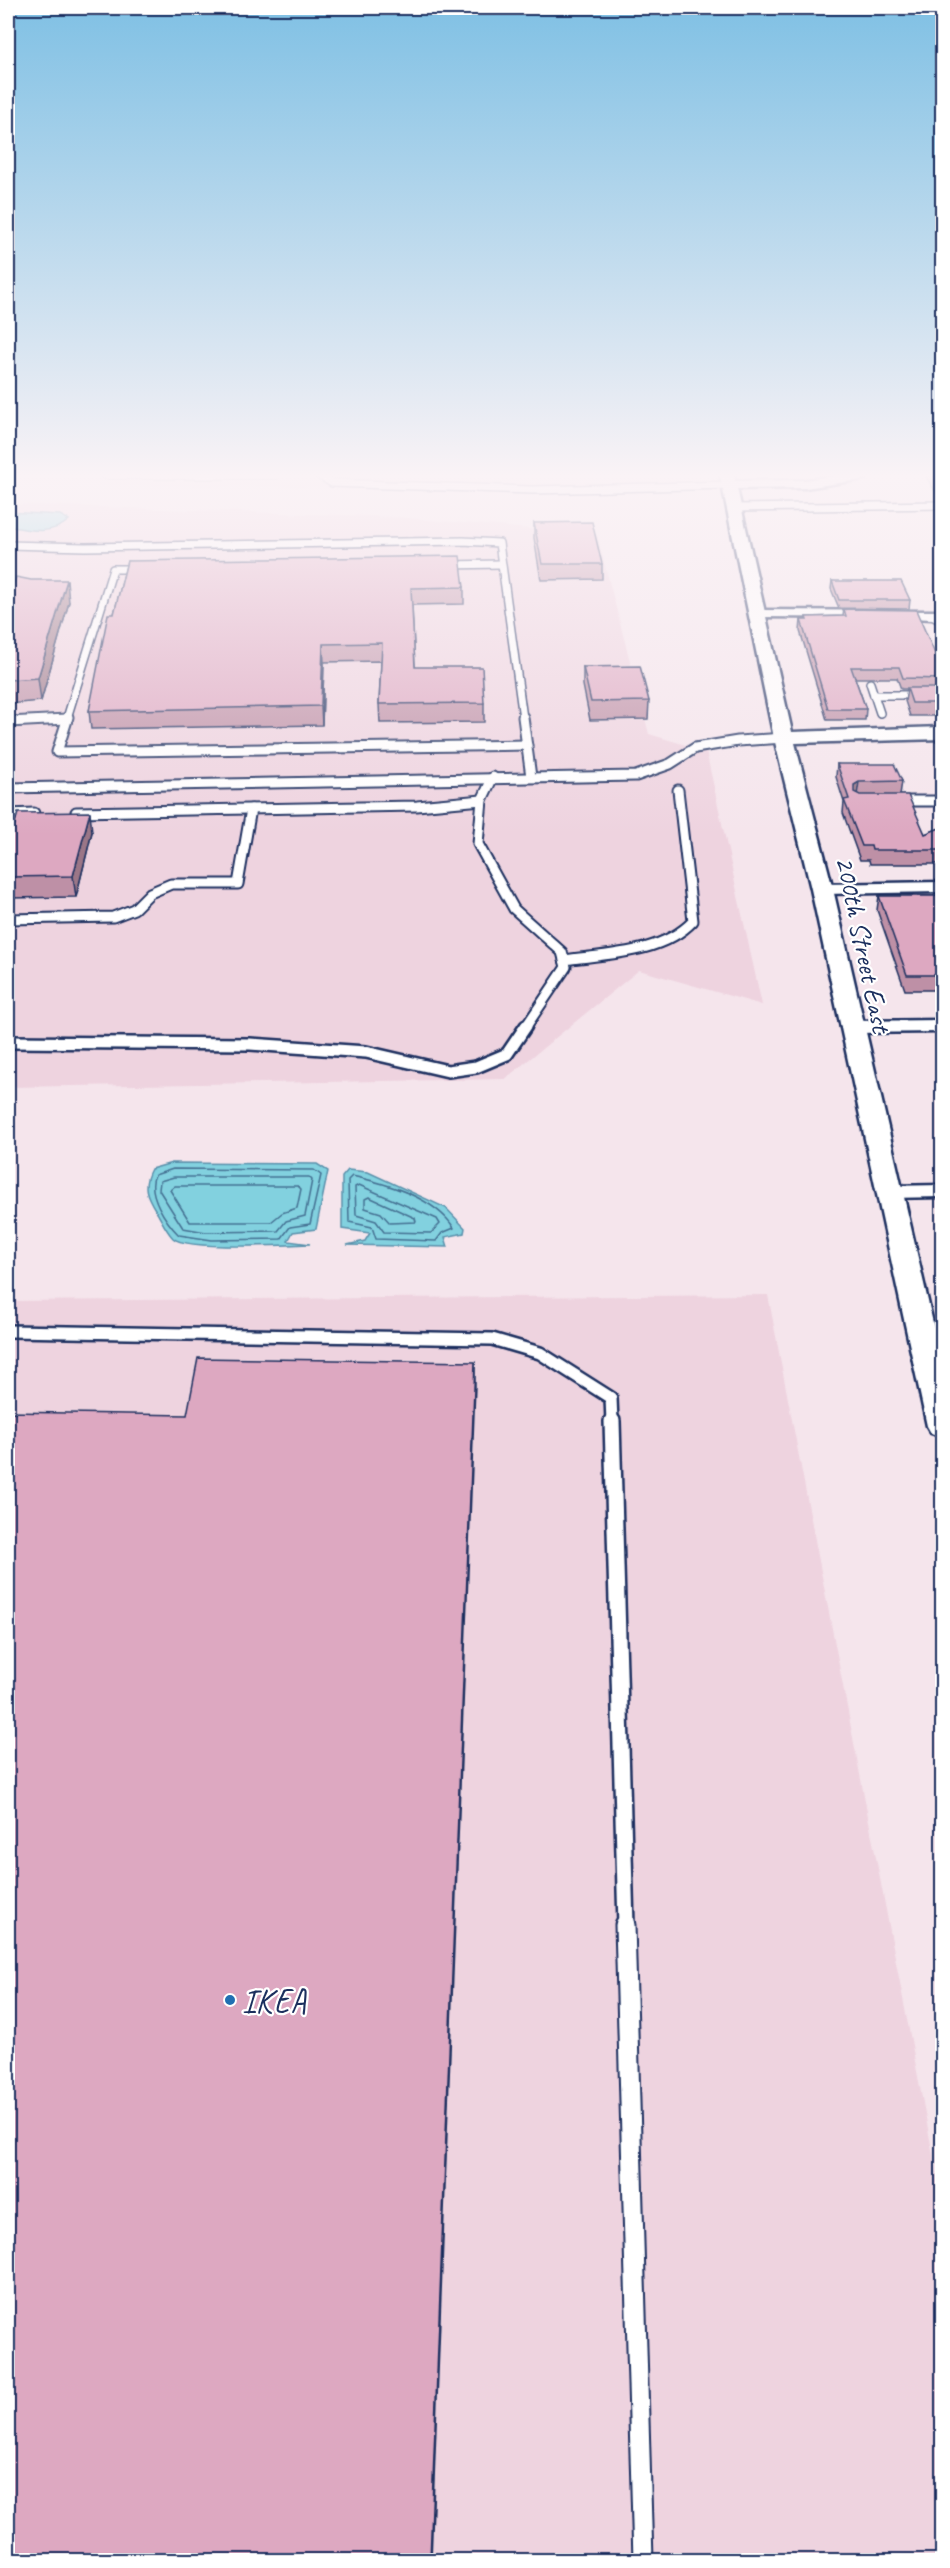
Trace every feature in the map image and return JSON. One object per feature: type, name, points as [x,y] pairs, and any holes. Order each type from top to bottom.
[{"type":"street","name":"200th Street East","points":[[754,595],[784,738],[822,889],[851,1027],[942,1425]]},
{"type":"street","points":[[758,614],[939,618]]},
{"type":"street","points":[[784,738],[942,733]]},
{"type":"street","points":[[822,889],[942,887]]},
{"type":"street","points":[[851,1027],[942,1026]]},
{"type":"street","points":[[889,1192],[942,1191]]},
{"type":"lane","points":[[105,595],[57,752],[526,746]]},
{"type":"lane","points":[[505,595],[531,777]]},
{"type":"lane","points":[[870,683],[880,713]]},
{"type":"lane","points":[[874,695],[942,695]]},
{"type":"lane","points":[[8,722],[67,719]]},
{"type":"lane","points":[[8,789],[416,781],[493,777],[636,776],[670,764],[695,748],[738,741],[784,738]]},
{"type":"lane","points":[[8,1042],[250,1044],[366,1052],[448,1071],[476,1067],[507,1054],[566,967],[562,952],[514,909],[478,844],[478,822],[482,800],[493,777]]},
{"type":"lane","points":[[564,960],[663,942],[688,930],[693,921],[678,790]]},
{"type":"lane","points":[[66,812],[417,806],[482,800]]},
{"type":"lane","points":[[890,801],[942,801]]},
{"type":"lane","points":[[8,919],[113,917],[134,909],[150,893],[171,884],[238,884],[251,809]]},
{"type":"lane","points":[[8,814],[42,813]]},
{"type":"lane","points":[[8,1331],[492,1339],[540,1353],[611,1398],[643,2560]]},
{"type":"shaded area","points":[[8,595],[613,595],[649,734],[706,751],[762,1005],[639,970],[505,1079],[8,1087]]},
{"type":"shaded area","points":[[768,1295],[942,2202],[942,2560],[8,2560],[8,1301]]},
{"type":"water","points":[[172,1163],[317,1164],[328,1171],[316,1229],[293,1232],[288,1241],[310,1244],[216,1246],[197,1245],[173,1238],[146,1190],[151,1169]]},
{"type":"water","points":[[348,1170],[368,1172],[446,1208],[465,1228],[464,1233],[445,1237],[448,1247],[347,1245],[365,1241],[370,1233],[342,1229],[342,1177]]},
{"type":"building","points":[[10,595],[63,595],[38,678],[8,680]]},
{"type":"building","points":[[119,595],[411,595],[415,667],[482,667],[484,703],[379,704],[382,643],[323,644],[321,706],[89,711],[108,614],[114,614]]},
{"type":"building","points":[[837,595],[908,595],[910,600],[839,600]]},
{"type":"building","points":[[844,609],[916,610],[942,670],[942,679],[903,678],[899,667],[851,667],[866,709],[828,709],[801,620],[807,620],[806,617],[846,616]]},
{"type":"building","points":[[640,666],[649,701],[591,702],[583,667]]},
{"type":"building","points":[[907,688],[942,688],[942,703],[912,703]]},
{"type":"building","points":[[837,764],[894,764],[902,781],[859,782],[854,785],[854,792],[860,795],[908,795],[925,834],[942,827],[942,850],[872,850],[871,846],[862,846],[844,800],[849,799]]},
{"type":"building","points":[[90,812],[73,876],[8,877],[8,846],[18,813]]},
{"type":"building","points":[[879,896],[942,896],[942,975],[907,975]]},
{"type":"building","name":"IKEA","points":[[198,1358],[475,1362],[430,2560],[8,2560],[8,1412],[187,1415]]},
{"type":"place","name":"IKEA","points":[[230,2000]]}]
